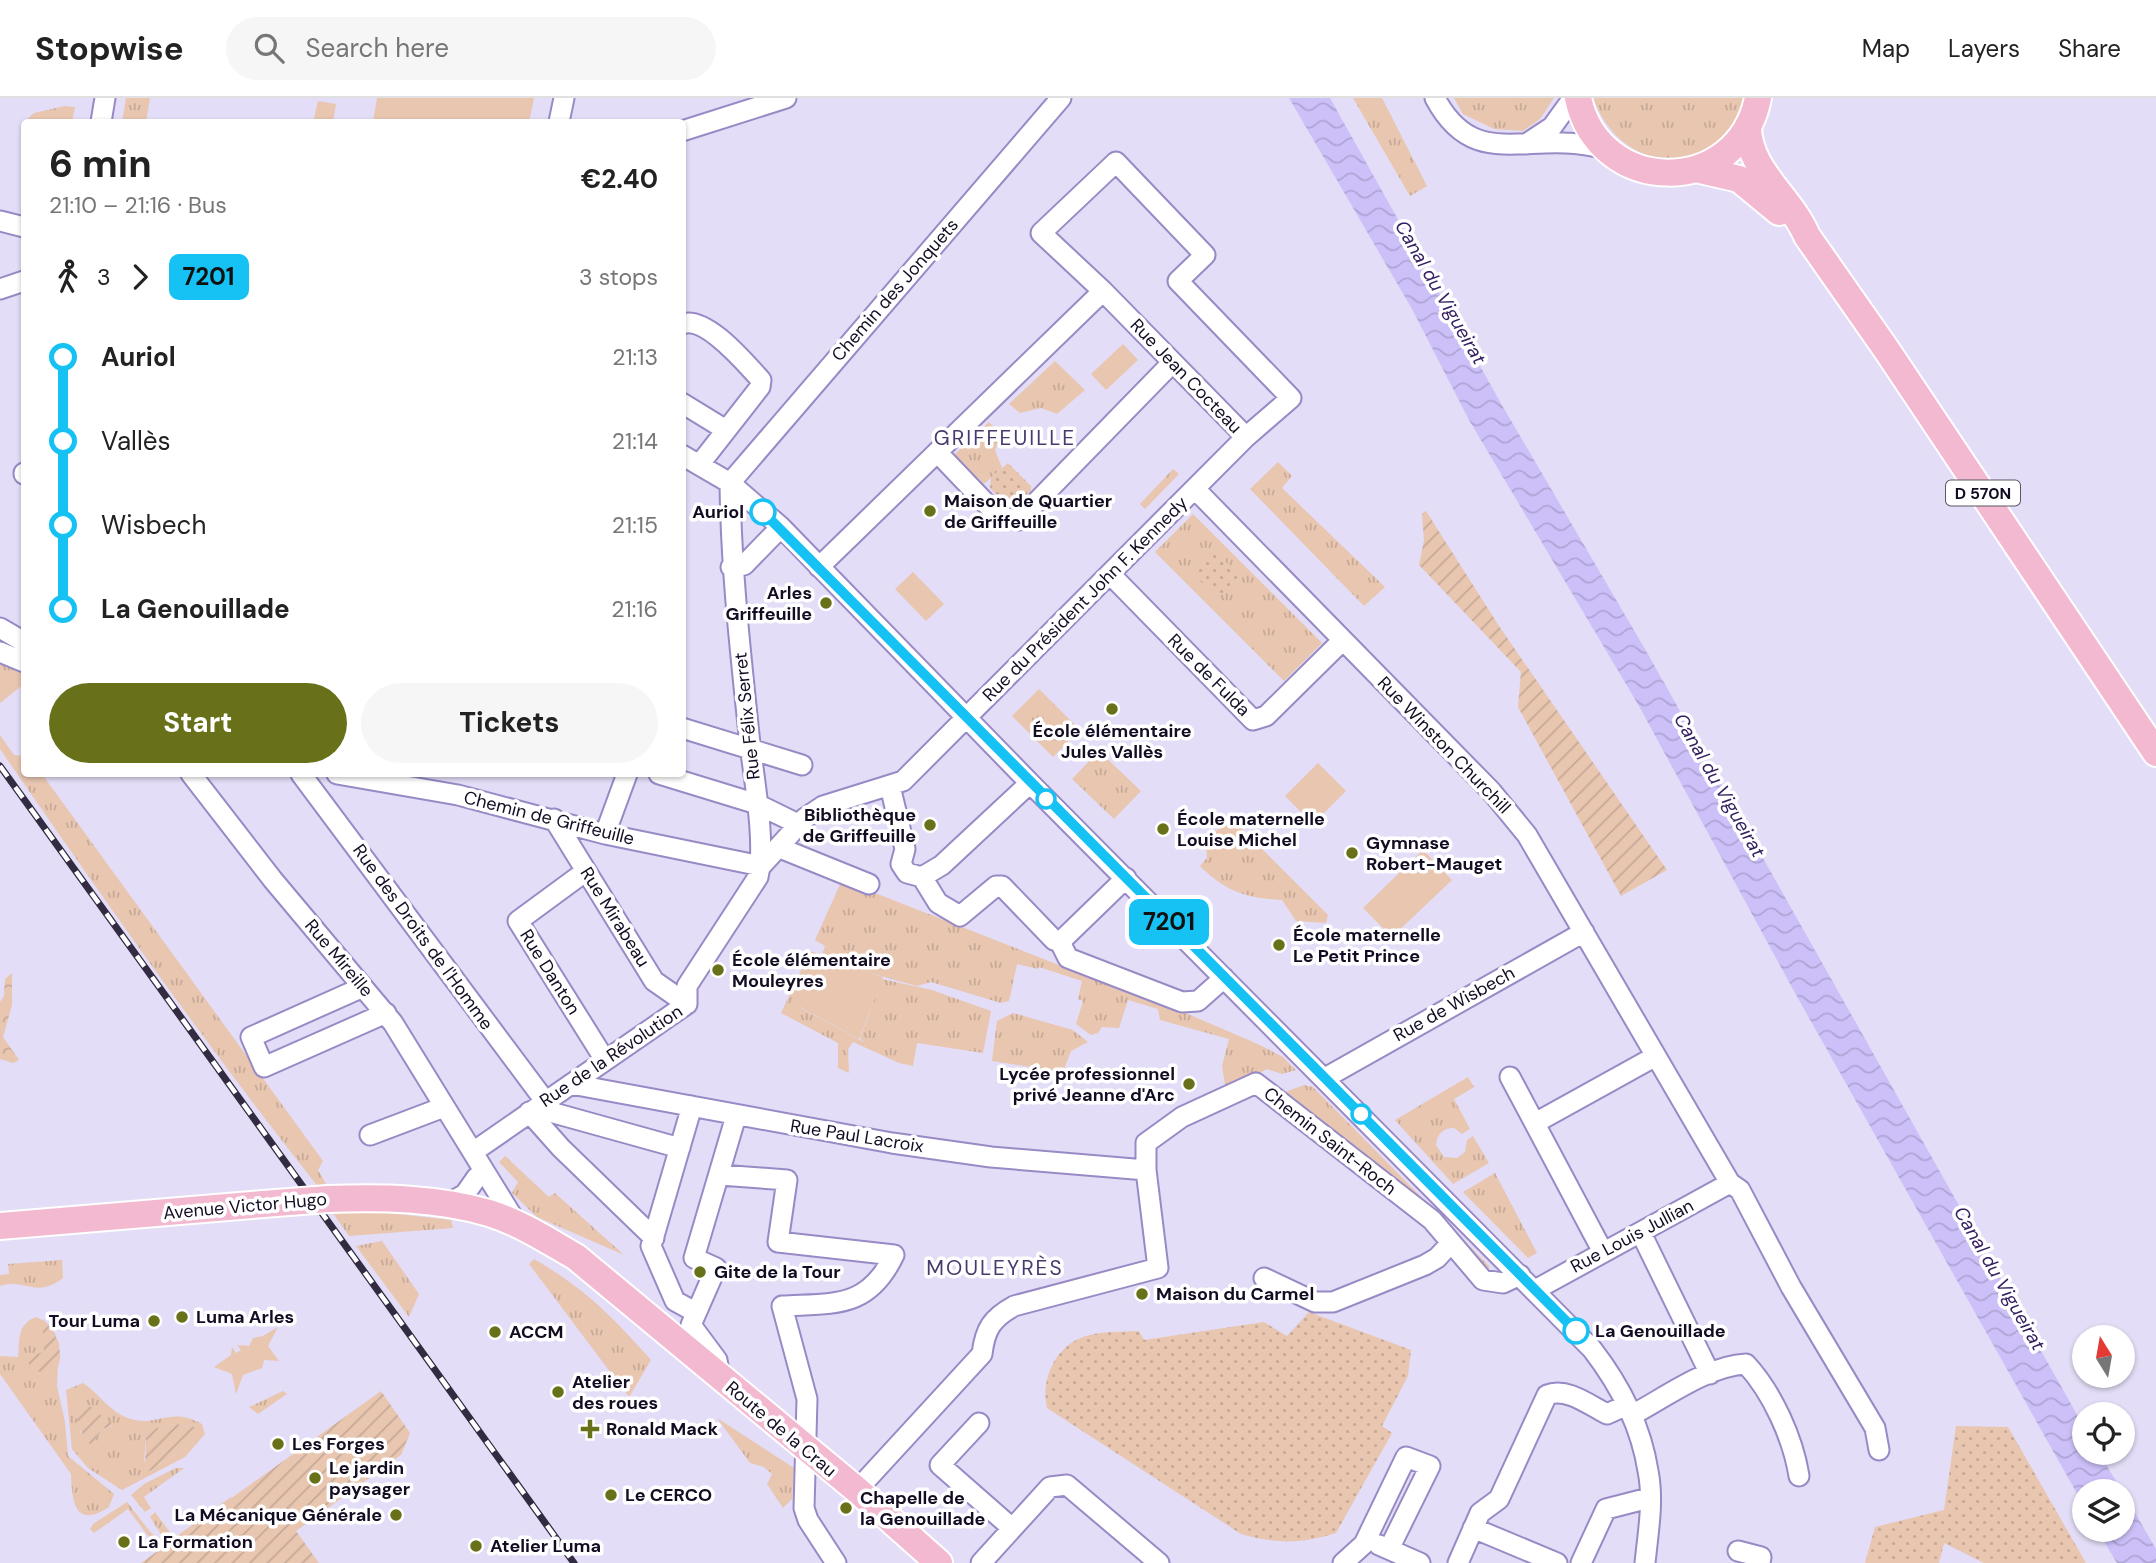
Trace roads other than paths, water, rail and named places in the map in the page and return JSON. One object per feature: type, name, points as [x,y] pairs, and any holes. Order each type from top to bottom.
[{"type":"main road","points":[[1575,98],[1588,128],[1604,148],[1619,160],[1647,171],[1670,174],[1696,169],[1731,149],[1748,126],[1758,98]]},
{"type":"main road","name":"D 570N","points":[[1748,126],[1751,151],[1758,165],[1799,217],[1807,236],[1886,349],[2156,753]]},
{"type":"main road","name":"D 570N","points":[[1696,169],[1739,179],[1760,193],[1807,236]]},
{"type":"main road","name":"Avenue Victor Hugo","points":[[0,1226],[379,1197],[489,1213]]},
{"type":"main road","name":"Route de la Crau","points":[[489,1213],[517,1224],[576,1257],[857,1490],[939,1563]]},
{"type":"street","points":[[102,119],[105,98]]},
{"type":"street","points":[[560,119],[564,98]]},
{"type":"street","points":[[686,130],[786,98]]},
{"type":"street","name":"Chemin des Jonquets","points":[[730,483],[1061,98]]},
{"type":"street","points":[[1435,98],[1460,131],[1494,145],[1522,146],[1564,142],[1604,148]]},
{"type":"street","points":[[1522,146],[1552,127],[1575,98]]},
{"type":"street","name":"Rue Jean Cocteau","points":[[1116,162],[1205,254],[1178,281],[1291,398],[1247,437],[1103,291],[1041,233],[1116,162]]},
{"type":"street","points":[[0,221],[21,226]]},
{"type":"street","points":[[0,289],[21,282]]},
{"type":"street","points":[[819,567],[1103,291]]},
{"type":"street","points":[[686,323],[692,322],[720,337],[761,380],[760,387],[726,430],[691,460],[730,483],[781,527],[1030,783],[1592,1349],[1608,1370],[1629,1410],[1649,1471],[1645,1563]]},
{"type":"street","points":[[937,452],[999,517],[1018,520],[1172,363]]},
{"type":"street","points":[[686,406],[726,430]]},
{"type":"street","name":"Rue du Président John F. Kennedy","points":[[761,866],[800,825],[823,806],[903,781],[1247,437]]},
{"type":"street","name":"Rue Félix Serret","points":[[730,483],[731,566],[757,804],[761,866]]},
{"type":"street","name":"Rue Winston Churchill","points":[[1195,489],[1511,815],[1584,932],[1730,1183],[1740,1190],[1791,1287],[1875,1428],[1879,1450]]},
{"type":"street","points":[[731,566],[744,565],[781,527]]},
{"type":"street","name":"Rue de Fulda","points":[[1110,574],[1253,720],[1266,716],[1342,641]]},
{"type":"street","points":[[0,628],[21,640]]},
{"type":"street","points":[[0,652],[21,661]]},
{"type":"street","points":[[686,729],[802,765]]},
{"type":"street","name":"Rue Mireille","points":[[198,777],[273,880],[386,1013],[476,1164]]},
{"type":"street","name":"Rue des Droits de l'Homme","points":[[303,777],[536,1107],[561,1148],[653,1242]]},
{"type":"street","name":"Chemin de Griffeuille","points":[[354,777],[458,795],[554,818],[605,834],[761,866]]},
{"type":"street","points":[[605,834],[626,777]]},
{"type":"street","points":[[669,777],[757,804],[800,825]]},
{"type":"street","points":[[922,877],[942,865],[1030,783]]},
{"type":"street","points":[[890,786],[905,849],[901,864],[906,873],[922,877],[938,903],[960,916],[996,886],[1002,886],[1054,940],[1060,942],[1068,958],[1182,1002],[1198,1001],[1224,978]]},
{"type":"street","name":"Rue Mirabeau","points":[[554,818],[654,981],[687,1004]]},
{"type":"street","points":[[780,848],[869,884]]},
{"type":"street","name":"Rue de la Révolution","points":[[446,1205],[465,1194],[476,1164],[536,1107],[687,1004],[687,986],[754,883],[761,866]]},
{"type":"street","name":"Rue Danton","points":[[586,871],[518,921],[606,1060]]},
{"type":"street","points":[[1060,942],[1126,878]]},
{"type":"street","name":"Rue de Wisbech","points":[[1325,1078],[1584,932]]},
{"type":"street","points":[[363,986],[250,1037],[264,1067],[386,1013]]},
{"type":"street","points":[[1535,1123],[1656,1056]]},
{"type":"street","points":[[1510,1077],[1603,1252]]},
{"type":"street","name":"Chemin Saint-Roch","points":[[857,1490],[982,1354],[986,1328],[996,1316],[1014,1306],[1158,1268],[1146,1170],[1146,1143],[1182,1117],[1256,1083],[1432,1220],[1483,1280],[1503,1283],[1520,1275]]},
{"type":"street","name":"Rue Paul Lacroix","points":[[571,1084],[736,1116],[990,1157],[1146,1170]]},
{"type":"street","points":[[692,1106],[653,1242],[675,1301],[695,1312],[716,1268],[694,1258],[736,1116]]},
{"type":"street","points":[[370,1135],[444,1107]]},
{"type":"street","points":[[536,1107],[680,1148]]},
{"type":"street","points":[[476,1164],[489,1213]]},
{"type":"street","points":[[476,1164],[517,1224]]},
{"type":"street","points":[[720,1175],[787,1180],[778,1242],[894,1255],[877,1284],[853,1300],[782,1306],[807,1399],[804,1508],[808,1520],[836,1563]]},
{"type":"street","name":"Rue Louis Jullian","points":[[1535,1290],[1730,1183]]},
{"type":"street","points":[[1641,1233],[1710,1374]]},
{"type":"street","points":[[1264,1278],[1315,1302],[1332,1302],[1425,1265],[1437,1258],[1450,1244]]},
{"type":"street","name":"Route de la Crau","points":[[695,1312],[692,1330],[719,1363],[719,1377]]},
{"type":"street","points":[[1458,1563],[1480,1513],[1499,1499],[1546,1395],[1556,1391],[1567,1393],[1607,1414],[1629,1410],[1733,1364],[1746,1364],[1758,1377],[1795,1452],[1799,1476]]},
{"type":"street","points":[[979,1423],[940,1465],[1012,1528]]},
{"type":"street","points":[[1343,1563],[1364,1544],[1406,1457],[1430,1466],[1390,1549]]},
{"type":"street","points":[[981,1563],[1050,1486],[1067,1485],[1159,1563]]},
{"type":"street","points":[[1581,1563],[1606,1509],[1649,1498]]},
{"type":"street","points":[[1473,1528],[1557,1563]]},
{"type":"street","points":[[1364,1544],[1390,1549],[1420,1563]]},
{"type":"street","points":[[1738,1551],[1761,1557],[1760,1563]]},
{"type":"water","name":"Canal du Vigueirat","points":[[1289,98],[1330,98],[2072,1406],[2072,1465],[2106,1465],[2115,1479],[2072,1479],[2072,1485],[1795,993],[1639,706],[1469,420],[1412,309]]},
{"type":"water","points":[[2135,1513],[2156,1549],[2156,1563],[2117,1563],[2104,1542],[2135,1542]]},
{"type":"railway","points":[[0,766],[574,1563]]},
{"type":"place","name":"Maison de Quartier de Griffeuille","points":[[930,511]]},
{"type":"place","name":"Auriol","points":[[763,512]]},
{"type":"place","name":"Arles Griffeuille","points":[[826,603]]},
{"type":"place","name":"École élémentaire Jules Vallès","points":[[1112,709]]},
{"type":"place","name":"Bibliothèque de Griffeuille","points":[[930,825]]},
{"type":"place","name":"École maternelle Louise Michel","points":[[1163,829]]},
{"type":"place","name":"Gymnase Robert-Mauget","points":[[1352,853]]},
{"type":"place","name":"École maternelle Le Petit Prince","points":[[1279,945]]},
{"type":"place","name":"École élémentaire Mouleyres","points":[[718,970]]},
{"type":"place","name":"Lycée professionnel privé Jeanne d'Arc","points":[[1189,1084]]},
{"type":"place","name":"Gite de la Tour","points":[[700,1272]]},
{"type":"place","name":"Maison du Carmel","points":[[1142,1294]]},
{"type":"place","name":"Luma Arles","points":[[182,1317]]},
{"type":"place","name":"Tour Luma","points":[[154,1321]]},
{"type":"place","name":"La Genouillade","points":[[1576,1331]]},
{"type":"place","name":"ACCM","points":[[495,1332]]},
{"type":"place","name":"Atelier des roues","points":[[558,1392]]},
{"type":"place","name":"Ronald Mack","points":[[590,1429]]},
{"type":"place","name":"Les Forges","points":[[278,1444]]},
{"type":"place","name":"Le jardin paysager","points":[[315,1478]]},
{"type":"place","name":"Le CERCO","points":[[611,1495]]},
{"type":"place","name":"Chapelle de la Genouillade","points":[[846,1508]]},
{"type":"place","name":"La Mécanique Générale","points":[[396,1515]]},
{"type":"place","name":"La Formation","points":[[124,1542]]},
{"type":"place","name":"Atelier Luma","points":[[476,1546]]},
{"type":"district","name":"GRIFFEUILLE","points":[[1005,438]]},
{"type":"district","name":"MOULEYRÈS","points":[[995,1268]]}]
